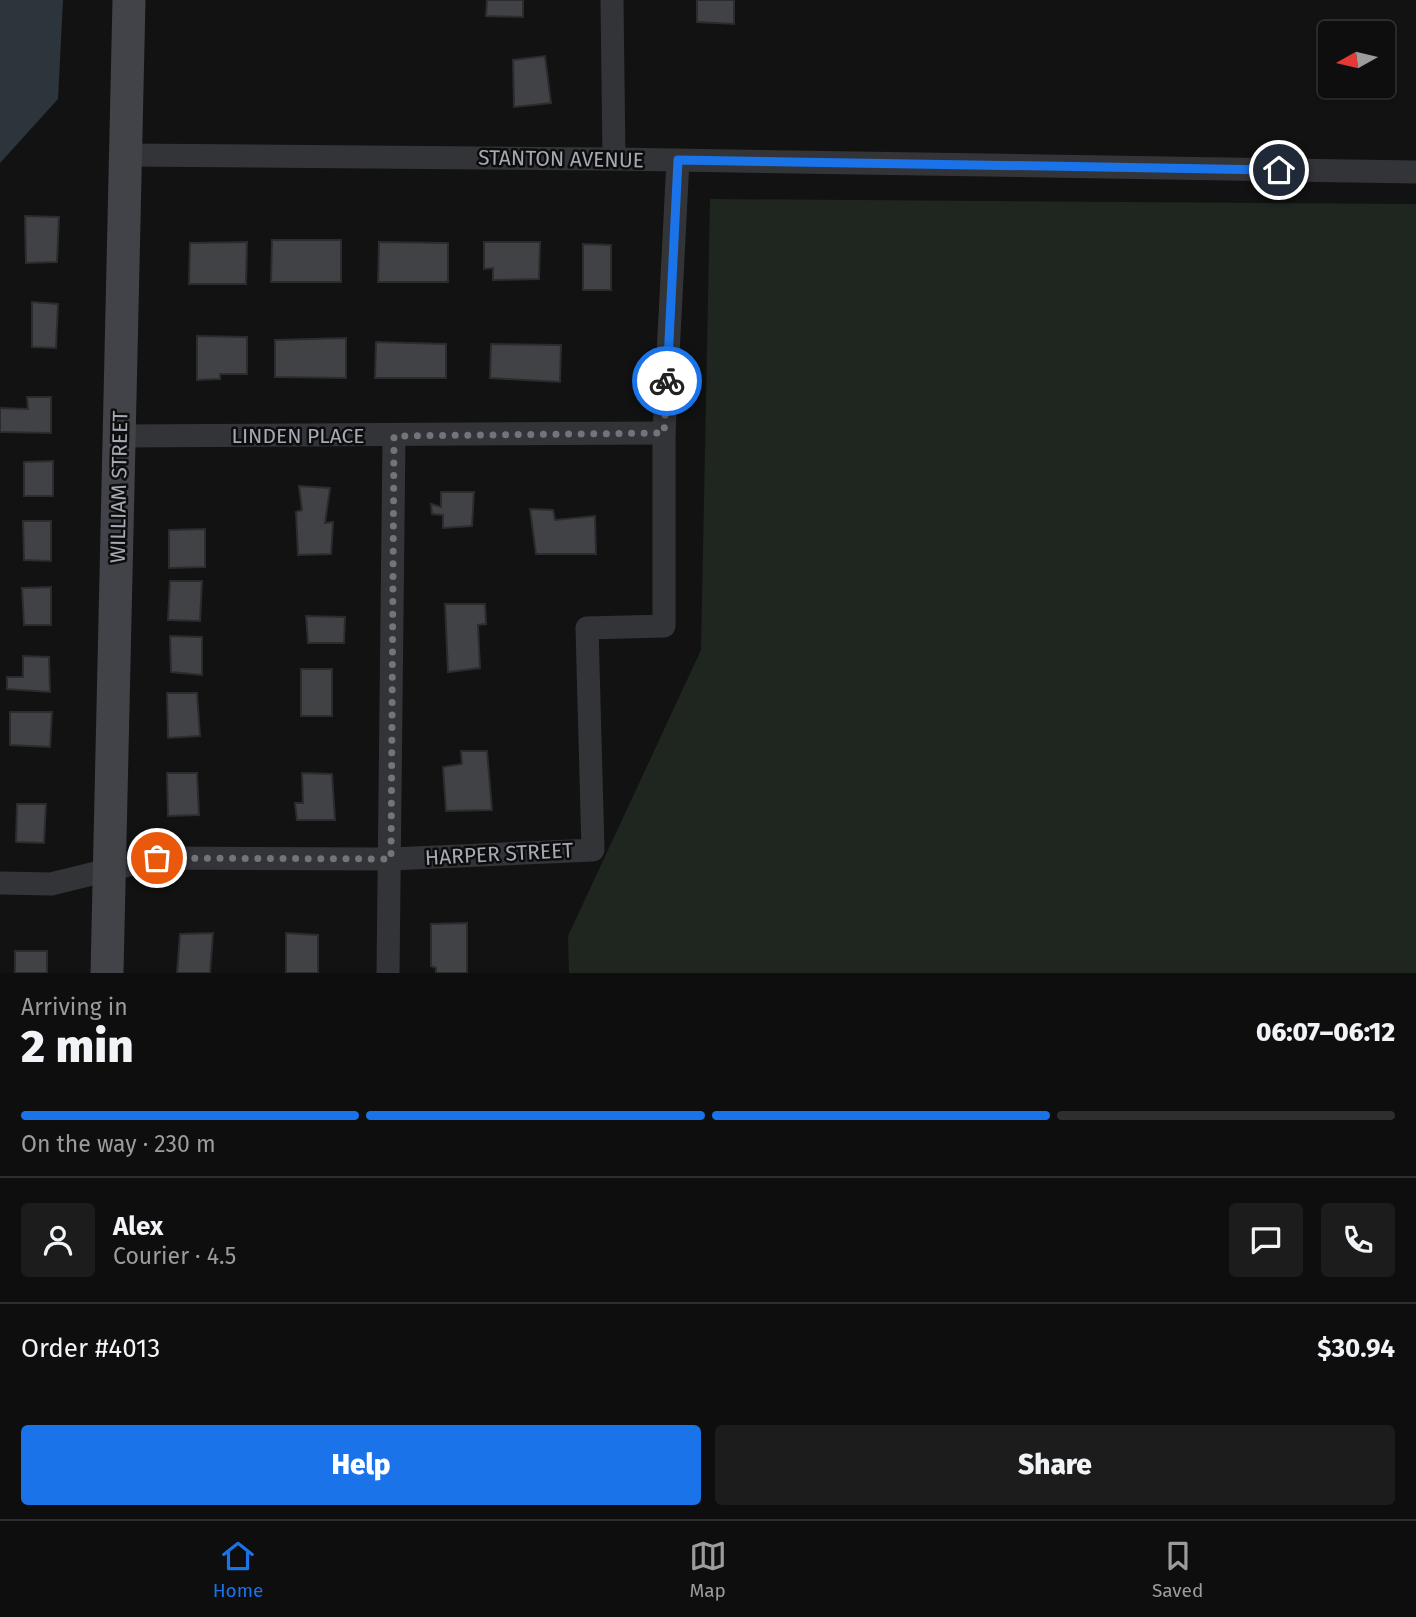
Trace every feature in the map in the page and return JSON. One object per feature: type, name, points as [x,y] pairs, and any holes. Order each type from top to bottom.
[{"type":"main road","name":"WILLIAM STREET","points":[[107,973],[129,0]]},
{"type":"street","points":[[611,1],[614,159]]},
{"type":"street","name":"STANTON AVENUE","points":[[126,155],[614,159],[1416,172]]},
{"type":"street","points":[[664,433],[678,160]]},
{"type":"street","name":"LINDEN PLACE","points":[[121,436],[664,433]]},
{"type":"street","name":"HARPER STREET","points":[[0,883],[51,884],[111,867],[157,858],[391,859],[593,850],[587,628],[664,626],[664,433]]},
{"type":"street","points":[[388,973],[394,436]]},
{"type":"shaded area","points":[[0,0],[63,0],[58,99],[0,163]]},
{"type":"shaded area","points":[[710,199],[1416,204],[1416,973],[569,973],[568,936],[701,650]]},
{"type":"building","points":[[487,0],[523,0],[523,17],[486,16]]},
{"type":"building","points":[[697,0],[734,0],[734,24],[697,22]]},
{"type":"building","points":[[545,56],[551,103],[514,107],[513,60]]},
{"type":"building","points":[[25,216],[59,217],[57,262],[26,263]]},
{"type":"building","points":[[272,240],[341,240],[341,282],[271,282]]},
{"type":"building","points":[[247,242],[246,284],[189,284],[190,243]]},
{"type":"building","points":[[379,242],[448,243],[448,282],[378,282]]},
{"type":"building","points":[[484,242],[540,242],[539,279],[493,280],[493,268],[484,269]]},
{"type":"building","points":[[583,244],[611,245],[611,290],[583,290]]},
{"type":"building","points":[[32,302],[58,304],[56,348],[32,347]]},
{"type":"building","points":[[197,336],[247,337],[247,374],[220,374],[220,379],[197,380]]},
{"type":"building","points":[[346,338],[346,378],[275,377],[275,340]]},
{"type":"building","points":[[376,342],[446,344],[446,378],[375,378]]},
{"type":"building","points":[[491,344],[561,345],[560,382],[490,378]]},
{"type":"building","points":[[27,397],[51,397],[51,433],[0,432],[0,408],[28,409]]},
{"type":"building","points":[[53,461],[53,496],[24,496],[24,462]]},
{"type":"building","points":[[299,486],[330,488],[325,523],[333,522],[331,554],[298,555],[296,512],[302,510]]},
{"type":"building","points":[[441,492],[474,492],[472,526],[443,528],[443,515],[432,514],[431,504],[441,507]]},
{"type":"building","points":[[530,509],[553,510],[555,520],[595,516],[596,554],[536,554]]},
{"type":"building","points":[[23,521],[51,521],[51,561],[24,560]]},
{"type":"building","points":[[205,529],[205,567],[169,568],[169,530]]},
{"type":"building","points":[[170,581],[202,581],[200,621],[168,620]]},
{"type":"building","points":[[51,587],[51,625],[24,625],[22,588]]},
{"type":"building","points":[[445,604],[485,604],[486,624],[478,625],[480,668],[448,672]]},
{"type":"building","points":[[306,616],[345,617],[344,643],[308,643]]},
{"type":"building","points":[[170,636],[202,637],[202,675],[171,672]]},
{"type":"building","points":[[23,656],[49,657],[50,692],[7,689],[7,677],[23,677]]},
{"type":"building","points":[[301,669],[332,669],[332,716],[301,716]]},
{"type":"building","points":[[167,693],[197,693],[200,736],[168,738]]},
{"type":"building","points":[[10,712],[52,712],[50,747],[10,745]]},
{"type":"building","points":[[461,751],[487,751],[492,810],[446,811],[443,767],[462,764]]},
{"type":"building","points":[[167,773],[197,773],[199,815],[168,816]]},
{"type":"building","points":[[302,773],[332,774],[335,820],[297,820],[295,803],[303,803]]},
{"type":"building","points":[[17,804],[46,804],[44,843],[16,842]]},
{"type":"building","points":[[467,923],[467,973],[436,973],[436,968],[431,966],[431,924]]},
{"type":"building","points":[[213,933],[210,973],[177,973],[180,934]]},
{"type":"building","points":[[286,933],[318,935],[318,973],[286,973]]},
{"type":"building","points":[[15,951],[47,951],[47,973],[15,973]]},
{"type":"way so far","points":[[157,858],[391,859],[394,436],[664,433],[667,381]]},
{"type":"route","points":[[667,381],[678,160],[1279,170]]}]
